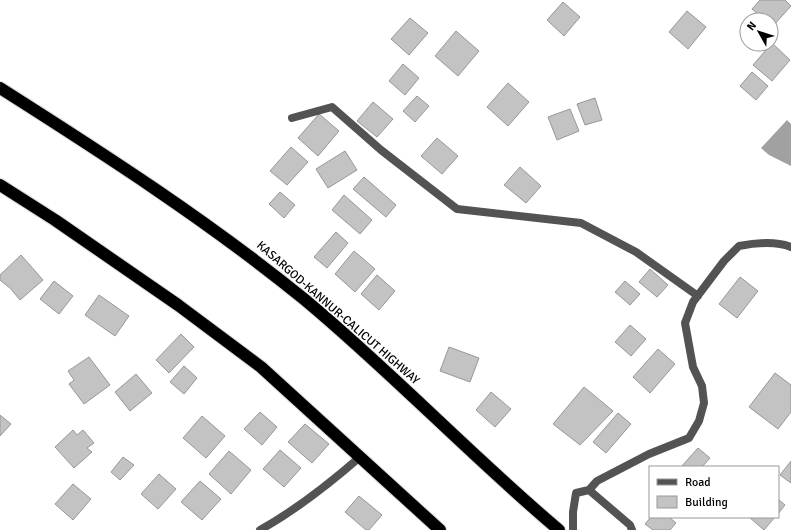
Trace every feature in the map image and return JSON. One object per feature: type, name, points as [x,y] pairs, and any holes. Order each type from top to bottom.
[{"type":"highway","name":"KASARGOD-KANNUR-CALICUT HIGHWAY","points":[[0,88],[238,246],[305,300],[373,359],[559,530]]},
{"type":"highway","points":[[0,186],[55,220],[133,274],[261,368],[440,530]]},
{"type":"street","points":[[292,118],[332,107],[381,150],[457,209],[581,223],[636,252],[698,296]]},
{"type":"street","points":[[573,530],[573,512],[576,493],[589,490],[598,481],[626,466],[688,438],[699,421],[704,403],[702,386],[693,367],[685,323],[693,302],[724,261],[739,246],[756,243],[786,245],[791,247]]},
{"type":"street","points":[[260,530],[282,518],[330,483],[360,457]]},
{"type":"street","points":[[589,490],[630,525],[632,530]]},
{"type":"shaded area","points":[[787,120],[791,124],[791,166],[769,155],[761,148]]},
{"type":"building","points":[[760,0],[785,0],[791,6],[779,19],[779,12],[756,12],[752,9]]},
{"type":"building","points":[[563,2],[580,17],[564,36],[547,20]]},
{"type":"building","points":[[687,11],[706,27],[688,49],[669,32]]},
{"type":"building","points":[[410,18],[428,33],[409,55],[391,39]]},
{"type":"building","points":[[456,31],[479,51],[458,76],[435,56]]},
{"type":"building","points":[[779,50],[790,60],[772,81],[753,65],[764,52],[779,52]]},
{"type":"building","points":[[403,64],[419,78],[405,95],[389,81]]},
{"type":"building","points":[[752,72],[768,86],[756,100],[740,86]]},
{"type":"building","points":[[508,83],[529,102],[508,126],[487,107]]},
{"type":"building","points":[[417,96],[429,106],[415,122],[403,111]]},
{"type":"building","points":[[595,98],[602,120],[585,125],[577,104]]},
{"type":"building","points":[[373,102],[393,119],[377,137],[357,121]]},
{"type":"building","points":[[570,109],[579,131],[557,140],[548,117]]},
{"type":"building","points":[[319,114],[339,131],[318,156],[298,138]]},
{"type":"building","points":[[437,138],[458,156],[442,174],[421,156]]},
{"type":"building","points":[[291,147],[308,162],[287,185],[270,171]]},
{"type":"building","points":[[345,151],[357,170],[328,188],[316,169]]},
{"type":"building","points":[[520,167],[541,186],[526,203],[504,185]]},
{"type":"building","points":[[364,177],[396,205],[386,217],[353,189]]},
{"type":"building","points":[[280,192],[295,205],[284,218],[269,204]]},
{"type":"building","points":[[344,195],[372,220],[360,234],[332,210]]},
{"type":"building","points":[[336,232],[348,243],[327,268],[314,257]]},
{"type":"building","points":[[354,251],[375,269],[355,292],[335,274]]},
{"type":"building","points":[[21,255],[43,280],[20,300],[10,288],[0,280],[0,275]]},
{"type":"building","points":[[650,269],[668,285],[657,297],[639,282]]},
{"type":"building","points":[[377,275],[395,291],[379,310],[361,294]]},
{"type":"building","points":[[740,277],[758,291],[737,318],[719,304]]},
{"type":"building","points":[[54,281],[73,296],[59,314],[40,299]]},
{"type":"building","points":[[625,281],[640,294],[630,305],[615,292]]},
{"type":"building","points":[[99,295],[129,316],[115,336],[85,315]]},
{"type":"building","points":[[630,325],[646,339],[631,356],[615,342]]},
{"type":"building","points":[[181,334],[194,347],[169,373],[156,360]]},
{"type":"building","points":[[449,347],[479,358],[470,382],[440,371]]},
{"type":"building","points":[[658,349],[675,364],[650,393],[633,377]]},
{"type":"building","points":[[89,357],[110,385],[84,404],[69,384],[74,380],[68,371]]},
{"type":"building","points":[[184,366],[197,378],[184,394],[170,382]]},
{"type":"building","points":[[775,373],[791,385],[791,412],[778,429],[749,407]]},
{"type":"building","points":[[136,374],[152,393],[130,411],[115,392]]},
{"type":"building","points":[[584,387],[613,411],[580,445],[553,424]]},
{"type":"building","points":[[491,392],[511,409],[495,427],[476,410]]},
{"type":"building","points":[[260,412],[277,427],[262,445],[244,429]]},
{"type":"building","points":[[618,413],[631,424],[606,453],[593,442]]},
{"type":"building","points":[[0,415],[11,424],[0,436]]},
{"type":"building","points":[[202,416],[225,436],[206,458],[183,438]]},
{"type":"building","points":[[305,424],[329,444],[312,463],[288,442]]},
{"type":"building","points":[[73,430],[77,435],[83,430],[94,443],[87,448],[92,452],[74,468],[55,447]]},
{"type":"building","points":[[698,448],[710,458],[703,466],[682,466]]},
{"type":"building","points":[[280,450],[301,468],[284,487],[263,469]]},
{"type":"building","points":[[229,451],[251,470],[231,494],[209,474]]},
{"type":"building","points":[[123,457],[134,465],[120,480],[111,472]]},
{"type":"building","points":[[791,461],[791,483],[780,475]]},
{"type":"building","points":[[159,474],[176,489],[158,509],[141,494]]},
{"type":"building","points":[[200,481],[221,499],[202,520],[181,502]]},
{"type":"building","points":[[73,484],[91,499],[73,520],[55,504]]},
{"type":"building","points":[[359,496],[382,515],[369,530],[366,530],[345,512]]},
{"type":"building","points":[[779,500],[785,505],[779,513]]},
{"type":"building","points":[[650,518],[670,518],[676,523],[670,530],[653,530],[645,524]]},
{"type":"building","points":[[750,518],[774,518],[764,530]]}]
